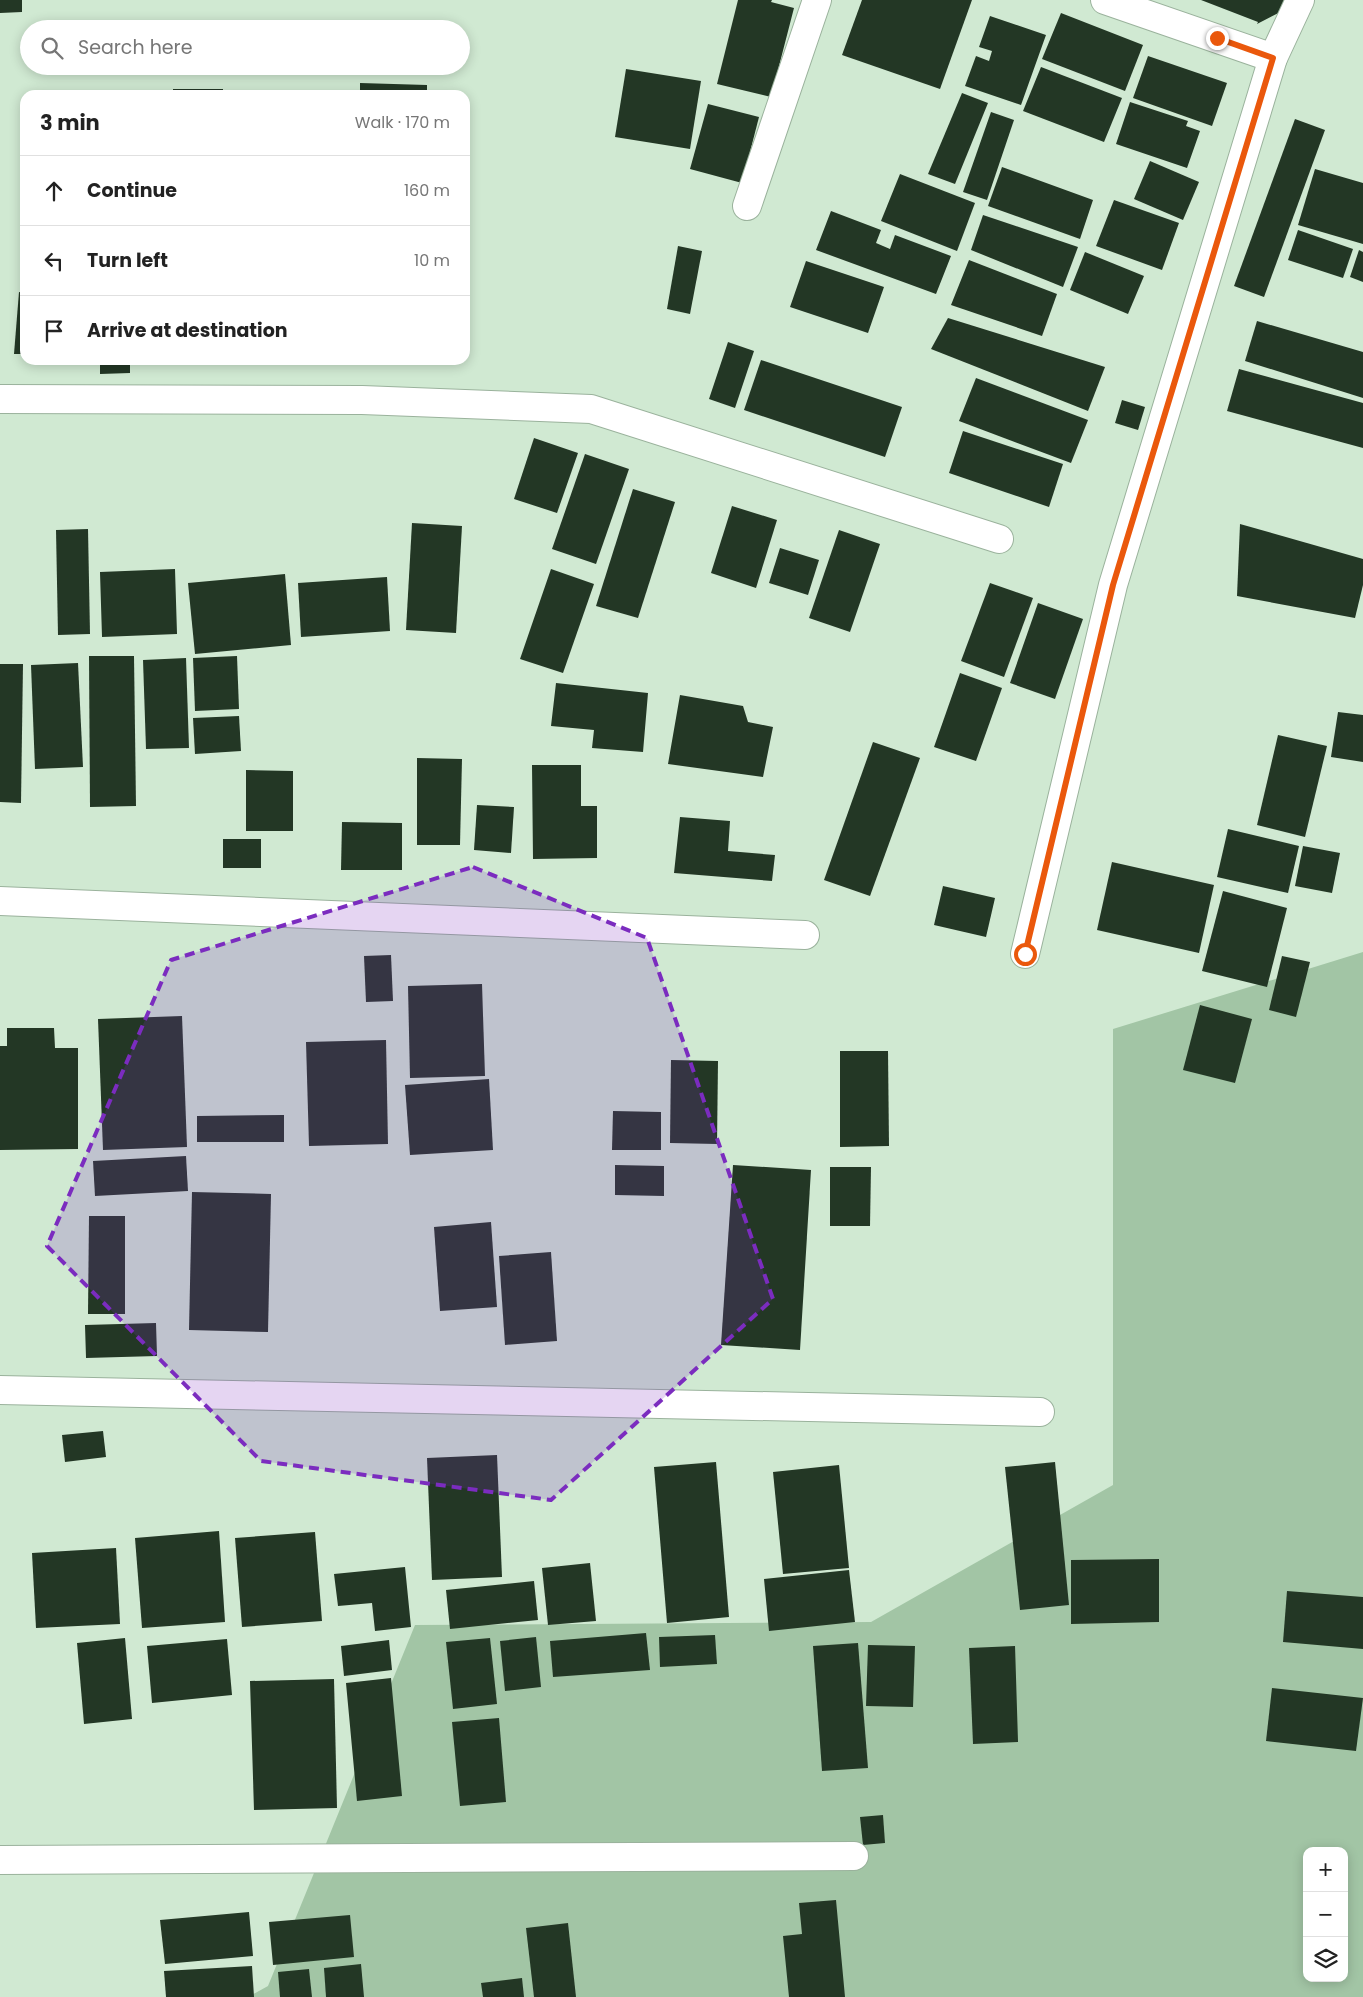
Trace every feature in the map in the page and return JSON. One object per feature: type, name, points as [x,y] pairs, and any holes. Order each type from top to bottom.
[{"type":"street","points":[[747,206],[817,0]]},
{"type":"street","points":[[1105,0],[1273,58]]},
{"type":"street","points":[[1025,954],[1113,585],[1273,58],[1300,0]]},
{"type":"street","points":[[0,399],[362,400],[591,409],[999,539]]},
{"type":"street","points":[[0,901],[805,935]]},
{"type":"street","points":[[0,1390],[1040,1412]]},
{"type":"street","points":[[0,1860],[854,1856]]},
{"type":"highlighted area","points":[[473,867],[647,938],[773,1299],[551,1500],[261,1461],[47,1246],[171,960]]},
{"type":"green space","points":[[1363,952],[1363,1997],[248,1997],[268,1986],[415,1625],[871,1622],[1113,1485],[1113,1029]]},
{"type":"building","points":[[0,0],[22,0],[22,12],[0,13]]},
{"type":"building","points":[[738,0],[772,0],[771,2],[794,8],[771,97],[717,84]]},
{"type":"building","points":[[862,0],[972,0],[940,89],[842,55]]},
{"type":"building","points":[[1201,0],[1299,0],[1298,3],[1257,24],[1258,22]]},
{"type":"building","points":[[1061,13],[1143,45],[1125,91],[1042,59]]},
{"type":"building","points":[[990,16],[1046,35],[1021,105],[965,86],[976,56],[989,61],[992,51],[979,47]]},
{"type":"building","points":[[1148,56],[1227,83],[1212,126],[1133,98]]},
{"type":"building","points":[[1041,67],[1122,98],[1104,142],[1023,111]]},
{"type":"building","points":[[626,69],[701,81],[690,149],[615,137]]},
{"type":"building","points":[[360,83],[427,85],[427,90],[360,90]]},
{"type":"building","points":[[173,89],[223,89],[223,90]]},
{"type":"building","points":[[962,93],[988,103],[955,184],[928,174]]},
{"type":"building","points":[[1130,102],[1188,121],[1186,126],[1200,131],[1187,168],[1116,144]]},
{"type":"building","points":[[708,104],[759,117],[742,183],[690,169]]},
{"type":"building","points":[[991,112],[1014,120],[987,200],[963,192]]},
{"type":"building","points":[[1295,119],[1325,130],[1264,297],[1234,286]]},
{"type":"building","points":[[1150,161],[1199,182],[1183,220],[1134,199]]},
{"type":"building","points":[[1002,167],[1093,200],[1080,239],[988,206]]},
{"type":"building","points":[[1315,169],[1363,183],[1363,244],[1298,225]]},
{"type":"building","points":[[900,174],[975,203],[957,251],[881,221]]},
{"type":"building","points":[[1114,200],[1179,223],[1162,270],[1096,246]]},
{"type":"building","points":[[831,211],[881,230],[876,243],[890,249],[895,235],[951,256],[936,294],[816,250]]},
{"type":"building","points":[[983,215],[1078,247],[1063,287],[971,250]]},
{"type":"building","points":[[1298,230],[1353,249],[1343,278],[1288,260]]},
{"type":"building","points":[[678,246],[702,251],[690,314],[667,309]]},
{"type":"building","points":[[1359,250],[1363,252],[1363,282],[1350,277]]},
{"type":"building","points":[[1085,252],[1144,276],[1128,314],[1070,290]]},
{"type":"building","points":[[969,260],[1057,294],[1042,336],[951,305]]},
{"type":"building","points":[[806,261],[884,287],[868,333],[790,307]]},
{"type":"building","points":[[19,292],[20,354],[14,354]]},
{"type":"building","points":[[948,318],[1105,367],[1088,411],[931,349]]},
{"type":"building","points":[[1257,321],[1363,352],[1363,398],[1245,361]]},
{"type":"building","points":[[728,342],[754,351],[735,408],[709,399]]},
{"type":"building","points":[[761,360],[902,407],[885,457],[744,410]]},
{"type":"building","points":[[100,365],[130,365],[130,373],[100,374]]},
{"type":"building","points":[[1239,369],[1363,403],[1363,448],[1227,411]]},
{"type":"building","points":[[976,378],[1088,420],[1071,463],[959,421]]},
{"type":"building","points":[[1122,400],[1145,407],[1138,430],[1115,423]]},
{"type":"building","points":[[963,431],[1063,464],[1049,507],[949,473]]},
{"type":"building","points":[[534,438],[578,453],[557,513],[514,499]]},
{"type":"building","points":[[585,454],[629,469],[596,564],[552,549]]},
{"type":"building","points":[[633,489],[675,502],[638,618],[596,606]]},
{"type":"building","points":[[732,506],[777,520],[756,588],[711,573]]},
{"type":"building","points":[[412,523],[462,526],[456,633],[406,630]]},
{"type":"building","points":[[1240,524],[1363,559],[1363,585],[1355,618],[1237,596]]},
{"type":"building","points":[[88,529],[90,634],[58,635],[56,530]]},
{"type":"building","points":[[839,530],[880,544],[850,632],[809,618]]},
{"type":"building","points":[[780,548],[819,560],[808,595],[769,583]]},
{"type":"building","points":[[175,569],[177,634],[102,637],[100,572]]},
{"type":"building","points":[[551,569],[594,584],[563,673],[520,659]]},
{"type":"building","points":[[285,574],[291,645],[195,654],[188,583]]},
{"type":"building","points":[[387,577],[390,631],[301,637],[298,583]]},
{"type":"building","points":[[990,583],[1033,598],[1004,677],[961,661]]},
{"type":"building","points":[[1038,603],[1083,619],[1055,699],[1010,683]]},
{"type":"building","points":[[89,656],[134,656],[136,806],[90,807]]},
{"type":"building","points":[[237,656],[239,709],[195,711],[193,658]]},
{"type":"building","points":[[186,658],[189,748],[146,749],[143,660]]},
{"type":"building","points":[[78,663],[83,767],[35,769],[31,665]]},
{"type":"building","points":[[0,664],[23,664],[21,803],[0,802]]},
{"type":"building","points":[[960,673],[1002,688],[976,761],[934,747]]},
{"type":"building","points":[[556,683],[648,693],[643,752],[592,748],[594,730],[551,726]]},
{"type":"building","points":[[680,695],[743,706],[748,722],[773,727],[763,777],[668,764]]},
{"type":"building","points":[[1338,712],[1363,715],[1363,762],[1331,757]]},
{"type":"building","points":[[239,716],[241,751],[195,754],[193,718]]},
{"type":"building","points":[[1278,735],[1327,746],[1305,837],[1257,825]]},
{"type":"building","points":[[873,742],[920,758],[870,896],[824,880]]},
{"type":"building","points":[[417,758],[462,759],[460,845],[417,845]]},
{"type":"building","points":[[532,765],[581,765],[581,806],[597,806],[597,858],[533,859]]},
{"type":"building","points":[[246,770],[293,771],[293,831],[246,831]]},
{"type":"building","points":[[477,805],[514,807],[511,853],[474,850]]},
{"type":"building","points":[[680,817],[730,821],[728,851],[775,855],[772,881],[674,873]]},
{"type":"building","points":[[342,822],[402,823],[402,870],[341,870]]},
{"type":"building","points":[[1228,829],[1299,846],[1288,893],[1217,877]]},
{"type":"building","points":[[223,839],[261,839],[261,868],[223,868]]},
{"type":"building","points":[[1303,846],[1340,853],[1332,893],[1295,886]]},
{"type":"building","points":[[1112,862],[1214,885],[1199,953],[1097,930]]},
{"type":"building","points":[[943,886],[995,898],[986,937],[934,925]]},
{"type":"building","points":[[1223,891],[1287,908],[1267,987],[1202,971]]},
{"type":"building","points":[[391,955],[393,1001],[366,1002],[364,956]]},
{"type":"building","points":[[1282,956],[1310,962],[1296,1017],[1269,1010]]},
{"type":"building","points":[[482,984],[485,1076],[410,1078],[408,986]]},
{"type":"building","points":[[1200,1005],[1252,1019],[1235,1083],[1183,1070]]},
{"type":"building","points":[[182,1016],[187,1147],[103,1150],[98,1019]]},
{"type":"building","points":[[7,1028],[54,1028],[55,1048],[78,1048],[78,1149],[0,1150],[0,1046],[7,1046]]},
{"type":"building","points":[[386,1040],[388,1144],[309,1146],[306,1042]]},
{"type":"building","points":[[840,1051],[888,1051],[889,1146],[840,1147]]},
{"type":"building","points":[[671,1060],[718,1061],[717,1144],[670,1143]]},
{"type":"building","points":[[489,1079],[493,1150],[410,1155],[405,1085]]},
{"type":"building","points":[[613,1111],[661,1112],[661,1150],[612,1150]]},
{"type":"building","points":[[284,1115],[284,1142],[197,1142],[197,1116]]},
{"type":"building","points":[[186,1156],[188,1191],[95,1196],[93,1161]]},
{"type":"building","points":[[615,1165],[664,1166],[664,1196],[615,1195]]},
{"type":"building","points":[[733,1165],[811,1170],[800,1350],[721,1345]]},
{"type":"building","points":[[830,1167],[871,1167],[870,1226],[830,1226]]},
{"type":"building","points":[[192,1192],[271,1194],[268,1332],[189,1330]]},
{"type":"building","points":[[89,1216],[125,1216],[125,1314],[88,1314]]},
{"type":"building","points":[[491,1222],[497,1307],[440,1311],[434,1227]]},
{"type":"building","points":[[551,1252],[557,1341],[505,1345],[499,1256]]},
{"type":"building","points":[[156,1323],[157,1356],[86,1358],[85,1325]]},
{"type":"building","points":[[103,1431],[106,1457],[65,1462],[62,1435]]},
{"type":"building","points":[[497,1455],[502,1577],[432,1580],[427,1458]]},
{"type":"building","points":[[716,1462],[729,1617],[667,1623],[654,1467]]},
{"type":"building","points":[[1055,1462],[1069,1605],[1020,1610],[1005,1467]]},
{"type":"building","points":[[839,1465],[849,1568],[783,1574],[773,1472]]},
{"type":"building","points":[[219,1531],[225,1622],[142,1628],[135,1538]]},
{"type":"building","points":[[315,1532],[322,1621],[242,1627],[235,1538]]},
{"type":"building","points":[[116,1548],[120,1624],[36,1628],[32,1553]]},
{"type":"building","points":[[1159,1559],[1159,1622],[1071,1624],[1071,1560]]},
{"type":"building","points":[[590,1563],[596,1621],[548,1625],[542,1568]]},
{"type":"building","points":[[405,1567],[411,1627],[375,1631],[372,1603],[338,1606],[334,1574]]},
{"type":"building","points":[[849,1570],[855,1622],[769,1631],[764,1579]]},
{"type":"building","points":[[534,1581],[538,1620],[450,1629],[446,1590]]},
{"type":"building","points":[[1287,1591],[1363,1597],[1363,1649],[1283,1642]]},
{"type":"building","points":[[646,1633],[650,1670],[553,1677],[550,1641]]},
{"type":"building","points":[[715,1635],[717,1664],[660,1667],[659,1637]]},
{"type":"building","points":[[536,1637],[541,1687],[505,1691],[500,1641]]},
{"type":"building","points":[[125,1638],[132,1719],[84,1724],[77,1643]]},
{"type":"building","points":[[490,1638],[497,1704],[453,1709],[446,1642]]},
{"type":"building","points":[[227,1639],[232,1695],[152,1703],[147,1646]]},
{"type":"building","points":[[389,1640],[392,1670],[344,1676],[341,1646]]},
{"type":"building","points":[[858,1643],[868,1768],[822,1771],[813,1646]]},
{"type":"building","points":[[868,1645],[915,1646],[913,1707],[866,1706]]},
{"type":"building","points":[[1015,1646],[1018,1742],[973,1744],[969,1648]]},
{"type":"building","points":[[391,1678],[402,1796],[357,1801],[346,1683]]},
{"type":"building","points":[[334,1679],[337,1808],[254,1810],[250,1681]]},
{"type":"building","points":[[1272,1688],[1363,1698],[1356,1751],[1266,1741]]},
{"type":"building","points":[[499,1718],[506,1802],[460,1806],[452,1722]]},
{"type":"building","points":[[883,1815],[885,1843],[863,1845],[860,1817]]},
{"type":"building","points":[[836,1900],[845,1997],[789,1997],[783,1936],[802,1934],[799,1903]]},
{"type":"building","points":[[249,1912],[253,1956],[165,1964],[160,1920]]},
{"type":"building","points":[[350,1915],[354,1957],[273,1965],[269,1922]]},
{"type":"building","points":[[568,1923],[576,1997],[534,1997],[526,1928]]},
{"type":"building","points":[[361,1964],[364,1997],[326,1997],[324,1968]]},
{"type":"building","points":[[252,1966],[254,1997],[166,1997],[164,1971]]},
{"type":"building","points":[[309,1969],[312,1997],[280,1997],[278,1972]]},
{"type":"building","points":[[522,1978],[524,1997],[483,1997],[481,1983]]},
{"type":"route","points":[[1025,954],[1113,585],[1273,58],[1217,38]]}]
